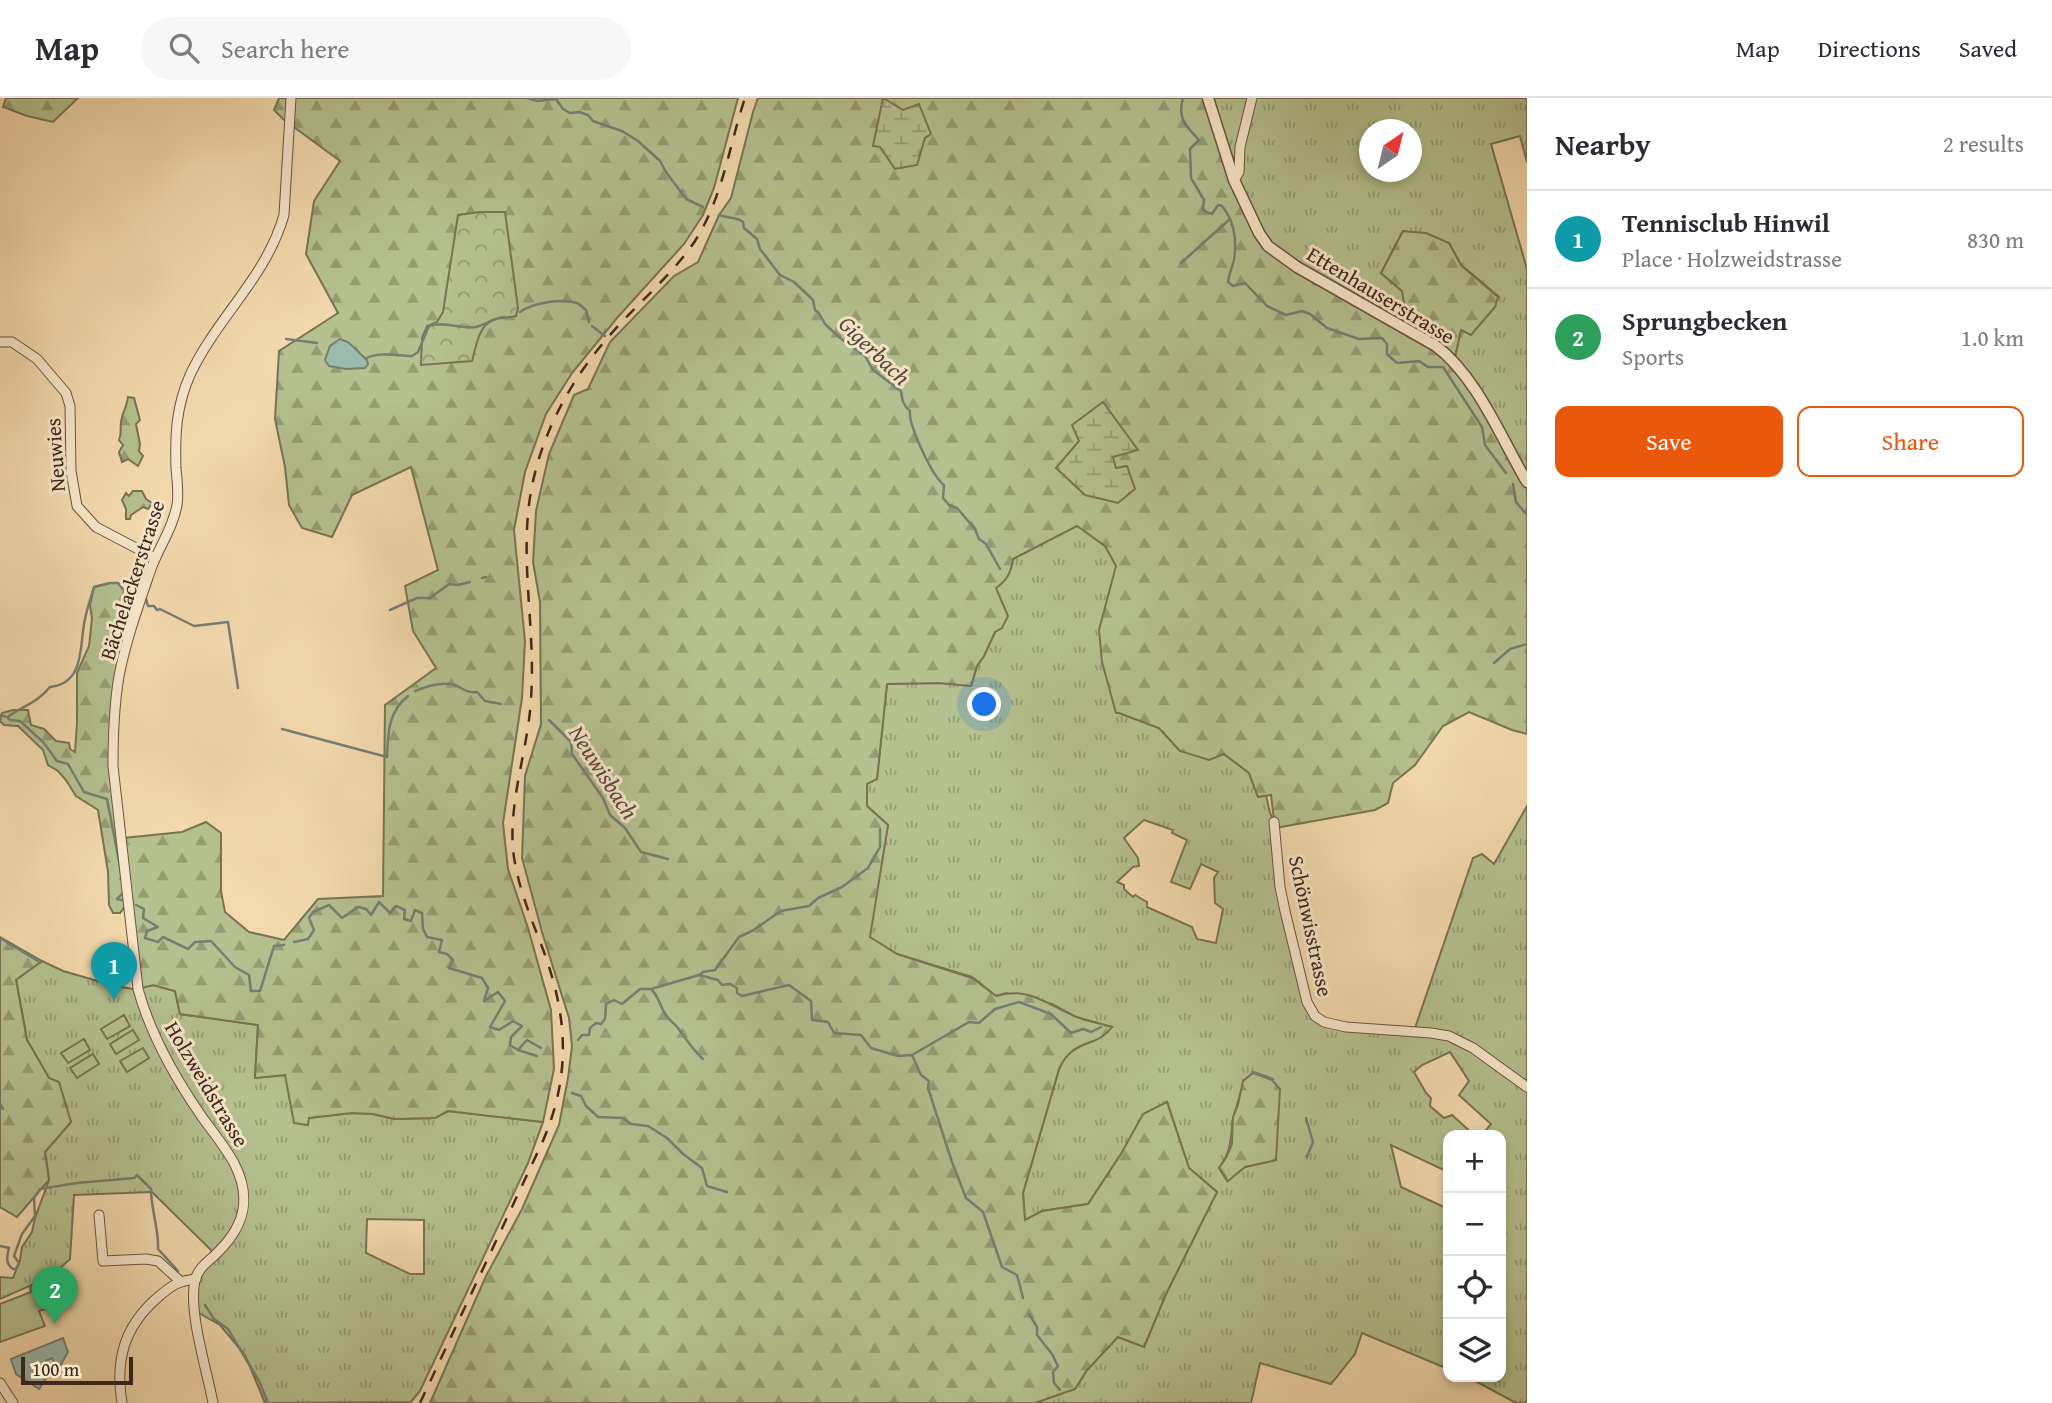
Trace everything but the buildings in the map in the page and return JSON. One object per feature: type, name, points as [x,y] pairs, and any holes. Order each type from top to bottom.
[{"type":"street","name":"Bächelackerstrasse","points":[[113,766],[119,676],[125,650],[155,558],[172,524],[178,503],[174,432],[184,391],[200,355],[254,279],[279,233],[284,215],[291,98]]},
{"type":"street","name":"Ettenhauserstrasse","points":[[1208,98],[1234,180],[1259,233],[1279,255],[1436,346],[1454,361],[1468,379],[1527,482]]},
{"type":"street","points":[[1234,180],[1239,172],[1240,147],[1252,98]]},
{"type":"street","name":"Neuwies","points":[[0,342],[12,342],[37,359],[66,393],[70,406],[71,471],[77,506],[100,530],[155,558]]},
{"type":"street","name":"Holzweidstrasse","points":[[113,766],[141,1000],[161,1046],[192,1101],[231,1158],[244,1189],[244,1207],[239,1223],[223,1248],[200,1269],[196,1279]]},
{"type":"street","name":"Schönwisstrasse","points":[[1274,822],[1280,887],[1307,1002],[1315,1016],[1324,1022],[1346,1027],[1431,1032],[1449,1037],[1473,1048],[1527,1087]]},
{"type":"street","points":[[99,1215],[103,1261],[158,1261],[180,1281]]},
{"type":"street","points":[[122,1403],[121,1362],[123,1345],[130,1330],[146,1308],[180,1281],[196,1279],[197,1321],[213,1403]]},
{"type":"street","points":[[0,1383],[13,1403]]},
{"type":"green space","points":[[6,98],[78,98],[53,122],[3,107]]},
{"type":"green space","points":[[279,98],[738,98],[714,188],[703,215],[684,244],[572,373],[546,414],[525,472],[514,530],[525,641],[522,698],[503,823],[508,869],[551,1010],[554,1069],[543,1122],[448,1111],[435,1118],[394,1119],[352,1113],[309,1118],[308,1125],[294,1123],[285,1075],[255,1078],[258,1025],[180,1014],[175,991],[153,985],[138,989],[124,838],[182,832],[206,822],[221,833],[221,891],[225,912],[249,932],[284,940],[318,899],[383,896],[385,705],[436,668],[413,631],[405,586],[438,570],[411,467],[352,495],[332,537],[302,528],[289,505],[285,467],[275,419],[279,351],[338,313],[306,254],[314,201],[340,161],[274,110]]},
{"type":"green space","points":[[758,98],[1208,98],[1234,180],[1268,246],[1442,351],[1447,334],[1442,327],[1405,309],[1402,291],[1381,273],[1403,231],[1426,233],[1449,243],[1461,265],[1498,297],[1495,307],[1471,335],[1461,330],[1454,361],[1527,482],[1527,734],[1469,712],[1443,726],[1415,765],[1393,783],[1388,803],[1375,810],[1275,828],[1271,795],[1258,797],[1249,773],[1224,754],[1209,760],[1180,751],[1159,728],[1116,713],[1102,662],[1099,630],[1116,566],[1105,546],[1077,526],[1013,559],[1008,576],[996,588],[1008,616],[1002,628],[995,632],[977,666],[971,686],[939,683],[887,684],[877,779],[867,784],[867,806],[888,825],[870,937],[897,954],[972,978],[996,996],[1007,993],[1027,995],[1079,1018],[1112,1027],[1100,1038],[1078,1047],[1059,1069],[1023,1193],[1025,1220],[1042,1211],[1088,1204],[1143,1114],[1167,1102],[1189,1168],[1217,1192],[1166,1294],[1144,1347],[1118,1337],[1087,1370],[1075,1389],[1035,1403],[430,1403],[486,1276],[522,1209],[559,1125],[568,1078],[572,1046],[569,1018],[522,858],[525,776],[541,724],[540,602],[533,562],[536,511],[549,454],[574,395],[588,389],[610,342],[674,276],[698,262],[719,215],[731,198]]},
{"type":"green space","points":[[883,98],[903,110],[919,104],[931,134],[925,138],[917,165],[895,169],[880,147],[873,146]]},
{"type":"green space","points":[[1208,98],[1527,98],[1527,162],[1520,136],[1491,144],[1527,269],[1527,482],[1454,361],[1461,330],[1498,296],[1461,265],[1449,243],[1403,231],[1381,273],[1402,291],[1423,319],[1442,327],[1447,334],[1442,351],[1297,267],[1259,233]]},
{"type":"green space","points":[[505,212],[518,308],[516,316],[496,319],[484,327],[472,361],[421,365],[422,338],[427,326],[437,322],[443,312],[458,215]]},
{"type":"green space","points":[[128,397],[134,398],[140,420],[136,424],[139,451],[143,456],[138,466],[128,459],[122,462],[119,452],[123,445],[119,440],[121,422]]},
{"type":"green space","points":[[1103,402],[1138,450],[1113,457],[1116,468],[1127,466],[1135,489],[1118,503],[1085,495],[1056,468],[1079,441],[1072,425]]},
{"type":"green space","points":[[133,491],[142,491],[152,503],[148,509],[143,507],[131,515],[130,519],[126,519],[122,500],[126,493],[129,496]]},
{"type":"green space","points":[[1077,525],[1105,546],[1117,566],[1099,630],[1119,713],[1159,728],[1180,751],[1224,754],[1249,773],[1258,797],[1266,795],[1274,822],[1278,869],[1307,1002],[1324,1022],[1414,1031],[1473,858],[1482,854],[1494,864],[1527,806],[1527,1403],[1516,1403],[1477,1382],[1506,1382],[1506,1130],[1486,1130],[1491,1124],[1459,1095],[1469,1081],[1450,1052],[1422,1065],[1414,1072],[1431,1098],[1430,1106],[1444,1118],[1452,1115],[1468,1130],[1443,1130],[1443,1170],[1391,1145],[1401,1187],[1443,1207],[1443,1367],[1362,1333],[1355,1354],[1331,1384],[1260,1363],[1251,1403],[1035,1403],[1075,1389],[1087,1370],[1118,1337],[1144,1347],[1166,1294],[1217,1192],[1189,1168],[1167,1102],[1143,1115],[1088,1204],[1042,1211],[1025,1221],[1023,1193],[1059,1069],[1073,1051],[1112,1027],[1076,1017],[1052,1004],[1006,993],[996,996],[972,977],[897,954],[869,937],[888,825],[867,806],[867,784],[877,778],[887,684],[939,683],[971,686],[977,666],[995,632],[995,588],[1011,568],[1013,559]],"holes":[[[1144,820],[1173,830],[1172,833],[1187,840],[1171,882],[1190,889],[1201,864],[1218,872],[1214,878],[1215,903],[1223,909],[1216,943],[1197,939],[1192,927],[1147,907],[1147,902],[1135,895],[1133,897],[1124,889],[1124,885],[1117,882],[1133,867],[1139,866],[1138,858],[1124,838]],[[1244,1081],[1276,1142],[1276,1160],[1245,1167],[1227,1181],[1219,1168],[1228,1150]]]},
{"type":"green space","points":[[118,583],[125,592],[139,593],[125,650],[113,743],[127,904],[120,913],[113,913],[109,905],[108,872],[98,810],[76,796],[58,771],[48,765],[43,750],[18,726],[4,725],[0,721],[2,713],[28,710],[31,725],[44,729],[56,741],[69,743],[70,749],[75,752],[77,673],[89,646],[92,618],[90,605],[94,587]]},
{"type":"green space","points":[[0,937],[42,961],[16,980],[27,1040],[49,1078],[59,1082],[71,1122],[45,1152],[49,1180],[17,1217],[0,1207]]},
{"type":"green space","points":[[42,961],[63,971],[115,986],[133,989],[153,985],[175,991],[180,1014],[258,1025],[255,1078],[285,1075],[309,1118],[352,1113],[394,1119],[435,1118],[448,1111],[543,1122],[528,1163],[420,1391],[411,1402],[265,1403],[245,1355],[220,1325],[190,1308],[194,1274],[213,1252],[152,1192],[74,1195],[70,1259],[50,1277],[0,1299],[0,1277],[13,1278],[22,1247],[32,1232],[49,1180],[45,1152],[71,1122],[27,1040],[16,979]],"holes":[[[367,1219],[424,1220],[424,1274],[410,1274],[366,1253]]]},
{"type":"green space","points":[[124,1015],[130,1026],[107,1039],[101,1029]]},
{"type":"green space","points":[[133,1030],[139,1040],[116,1054],[110,1044]]},
{"type":"green space","points":[[84,1039],[90,1050],[68,1063],[61,1053]]},
{"type":"green space","points":[[143,1048],[149,1058],[127,1072],[120,1061]]},
{"type":"green space","points":[[93,1054],[99,1064],[77,1078],[70,1068]]},
{"type":"green space","points":[[1253,1073],[1272,1080],[1280,1089],[1276,1160],[1245,1167],[1228,1181],[1219,1168],[1232,1144],[1233,1117],[1243,1081]]},
{"type":"green space","points":[[45,1280],[56,1305],[39,1311],[45,1326],[0,1342],[0,1304],[31,1292],[30,1287]]},
{"type":"shaded area","points":[[340,339],[348,342],[367,360],[365,368],[329,366],[325,360],[330,346]]},
{"type":"shaded area","points":[[63,1338],[68,1352],[60,1366],[52,1358],[45,1361],[50,1373],[39,1389],[16,1374],[11,1359]]},
{"type":"waterway","name":"Gigerbach","points":[[527,98],[537,101],[556,99],[563,109],[570,113],[588,115],[593,121],[622,131],[660,161],[686,199],[703,207]]},
{"type":"waterway","points":[[1183,98],[1182,117],[1199,140],[1190,149],[1191,178],[1204,200],[1203,209],[1212,214],[1218,205],[1222,206],[1230,218],[1234,232],[1234,260],[1228,282],[1233,286],[1245,283],[1267,306],[1286,315],[1302,311],[1327,328],[1359,339],[1382,338],[1387,344],[1387,354],[1397,363],[1419,361],[1428,367],[1443,367],[1482,427],[1485,445],[1506,473]]},
{"type":"waterway","name":"Gigerbach","points":[[719,215],[743,222],[744,228],[757,239],[760,249],[780,275],[794,282],[813,300],[815,310],[825,324],[865,356],[873,370],[901,391],[922,450],[944,485],[943,498],[949,505],[957,508],[975,529],[1000,569]]},
{"type":"waterway","points":[[1181,263],[1230,219]]},
{"type":"waterway","points":[[520,312],[539,304],[571,302],[586,310],[589,322]]},
{"type":"waterway","points":[[365,359],[382,355],[412,356],[418,352],[429,326],[440,324],[476,327],[504,317]]},
{"type":"waterway","points":[[592,326],[605,336]]},
{"type":"waterway","points":[[286,339],[317,343]]},
{"type":"waterway","points":[[1513,484],[1516,502],[1527,515]]},
{"type":"waterway","points":[[482,578],[486,577]]},
{"type":"waterway","points":[[390,610],[417,598],[430,598],[449,584],[470,582]]},
{"type":"waterway","name":"Neuwisbach","points":[[9,716],[36,700],[50,687],[62,684],[75,671],[94,587],[118,583],[125,592],[139,593]]},
{"type":"waterway","name":"Neuwisbach","points":[[146,599],[148,606],[154,606],[157,610],[160,609],[194,626],[228,622],[238,688]]},
{"type":"waterway","points":[[1494,663],[1510,649],[1527,644]]},
{"type":"waterway","name":"Neuwisbach","points":[[415,691],[450,684],[477,692],[485,701],[501,704]]},
{"type":"waterway","name":"Neuwisbach","points":[[282,729],[387,757],[393,716],[408,696]]},
{"type":"waterway","points":[[0,715],[20,721],[43,742],[57,761],[68,764],[84,792],[107,799],[121,872]]},
{"type":"waterway","name":"Neuwisbach","points":[[549,720],[571,742],[572,754],[603,798],[610,815],[625,828],[641,852],[668,859]]},
{"type":"waterway","points":[[700,975],[715,970],[739,937],[781,911],[809,906],[868,868],[880,847],[880,829]]},
{"type":"waterway","points":[[124,892],[117,899],[125,901]]},
{"type":"waterway","points":[[294,942],[308,939],[314,930],[309,918],[313,912],[329,905],[342,918],[358,907],[366,909],[371,915],[379,902],[390,913],[396,906],[405,910],[404,919],[411,921],[415,910],[422,913],[423,929],[427,937],[442,940],[439,952],[447,954],[453,960],[449,968],[482,978],[488,988],[484,1001],[498,992],[505,1001],[490,1027],[499,1030],[513,1021],[522,1026],[511,1037],[510,1045],[518,1050],[527,1040],[541,1048]]},
{"type":"waterway","points":[[136,905],[144,909],[143,918],[158,927],[147,931],[145,938],[158,942],[163,937],[188,949],[195,942],[211,941],[235,967],[249,975],[251,991],[260,991],[274,946],[284,945]]},
{"type":"waterway","points":[[0,938],[38,961]]},
{"type":"waterway","points":[[578,1040],[582,1035],[589,1035],[590,1028],[596,1023],[601,1024],[605,1019],[606,1004],[614,1000],[622,1004],[640,989],[651,989],[699,975],[718,980],[722,985],[730,984],[737,988],[737,993],[742,996],[789,985],[811,1001],[812,1020],[828,1022],[834,1033],[861,1035],[871,1048],[898,1056],[912,1055],[969,1022],[979,1023],[995,1009],[1019,1002],[1051,1014],[1071,1033],[1083,1029],[1091,1032],[1101,1027]]},
{"type":"waterway","points":[[652,990],[667,1017],[703,1059]]},
{"type":"waterway","points":[[518,1050],[537,1056]]},
{"type":"waterway","points":[[912,1055],[921,1075],[929,1081],[928,1088],[966,1198],[983,1212],[1002,1267],[1017,1275],[1023,1298]]},
{"type":"waterway","points":[[1253,1072],[1273,1079]]},
{"type":"waterway","points":[[572,1093],[581,1096],[586,1106],[598,1117],[623,1118],[631,1124],[648,1126],[667,1138],[702,1168],[707,1186],[727,1192]]},
{"type":"waterway","points":[[0,1103],[3,1109]]},
{"type":"waterway","points":[[1306,1118],[1313,1142],[1307,1157]]},
{"type":"waterway","points":[[0,1246],[9,1248],[8,1262],[10,1267],[16,1269],[19,1263],[14,1256],[22,1234],[35,1216],[34,1198],[40,1189],[134,1178],[137,1175],[151,1189],[158,1249],[178,1271]]},
{"type":"waterway","points":[[205,1305],[214,1319],[228,1329],[259,1381],[268,1403]]},
{"type":"waterway","points":[[1029,1314],[1037,1327],[1037,1335],[1058,1366],[1053,1372],[1054,1383],[1060,1390]]},
{"type":"railway","points":[[420,1403],[542,1143],[558,1095],[562,1071],[562,1024],[558,1000],[521,889],[513,850],[516,793],[531,699],[527,543],[531,491],[536,467],[553,423],[575,381],[604,342],[678,263],[705,224],[719,189],[745,98]]},
{"type":"place","name":"Tennisclub Hinwil","points":[[114,1000]]},
{"type":"place","name":"Sprungbecken","points":[[55,1324]]}]
